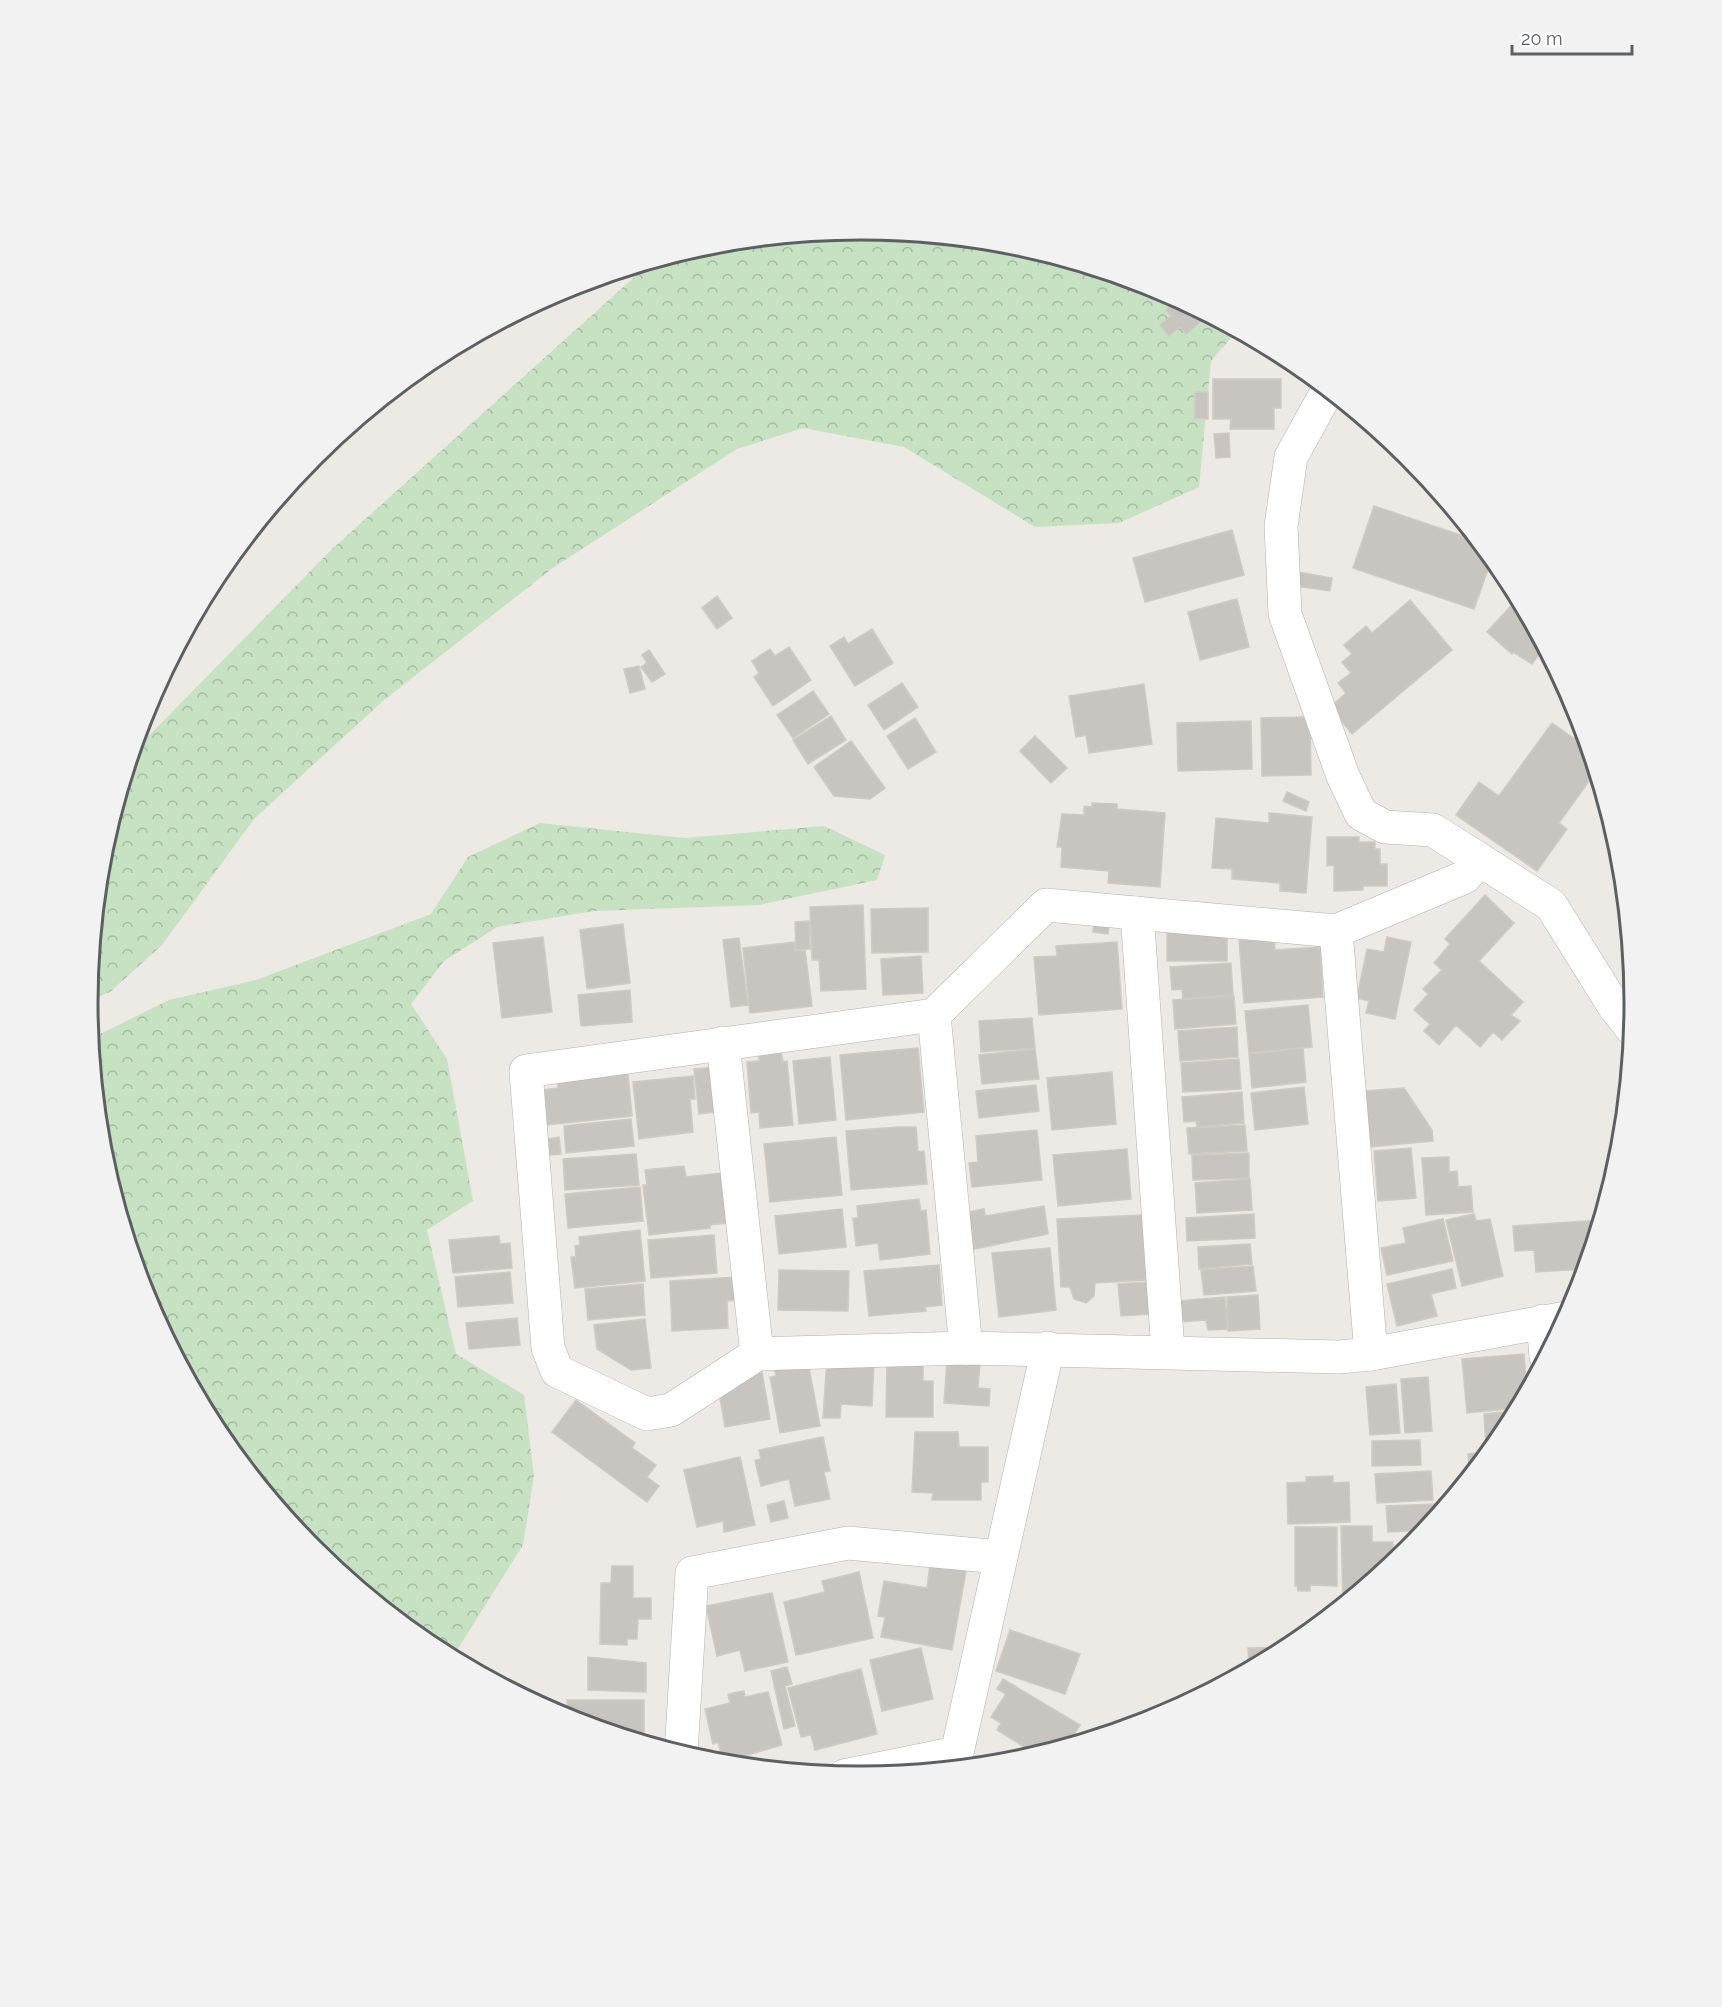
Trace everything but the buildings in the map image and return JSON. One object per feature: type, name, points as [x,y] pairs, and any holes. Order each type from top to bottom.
[{"type":"street","points":[[1324,397],[1291,457],[1281,526],[1285,614],[1343,776],[1361,814],[1385,827],[1433,830],[1551,905],[1624,1018]]},
{"type":"street","points":[[1479,859],[1466,877],[1336,931],[1046,905],[934,1015],[723,1042],[526,1071],[548,1348],[557,1371],[647,1414],[671,1410],[758,1354],[1048,1348],[1339,1357],[1371,1354],[1555,1319]]},
{"type":"street","points":[[1137,913],[1168,1351]]},
{"type":"street","points":[[1336,931],[1371,1354]]},
{"type":"street","points":[[934,1015],[966,1348]]},
{"type":"street","points":[[723,1042],[758,1354]]},
{"type":"street","points":[[895,1766],[957,1753],[1048,1348]]},
{"type":"street","points":[[682,1745],[692,1573],[848,1543],[1000,1557]]},
{"type":"green space","points":[[861,240],[961,247],[1059,266],[1106,281],[1153,298],[1232,336],[1211,361],[1199,487],[1119,523],[1035,527],[904,447],[803,428],[737,449],[554,567],[384,700],[254,819],[162,945],[110,992],[98,997],[99,954],[112,855],[124,806],[145,740],[331,550],[638,274],[663,266],[761,247],[811,242]]},
{"type":"green space","points":[[540,823],[685,838],[824,826],[885,855],[877,880],[759,905],[594,911],[497,927],[444,961],[411,1004],[447,1059],[473,1201],[427,1230],[456,1354],[524,1395],[534,1476],[523,1545],[456,1650],[396,1609],[358,1578],[321,1543],[255,1468],[226,1428],[200,1385],[176,1341],[156,1296],[138,1249],[124,1201],[112,1152],[104,1103],[99,1035],[169,1000],[256,980],[431,914],[468,857]]}]
